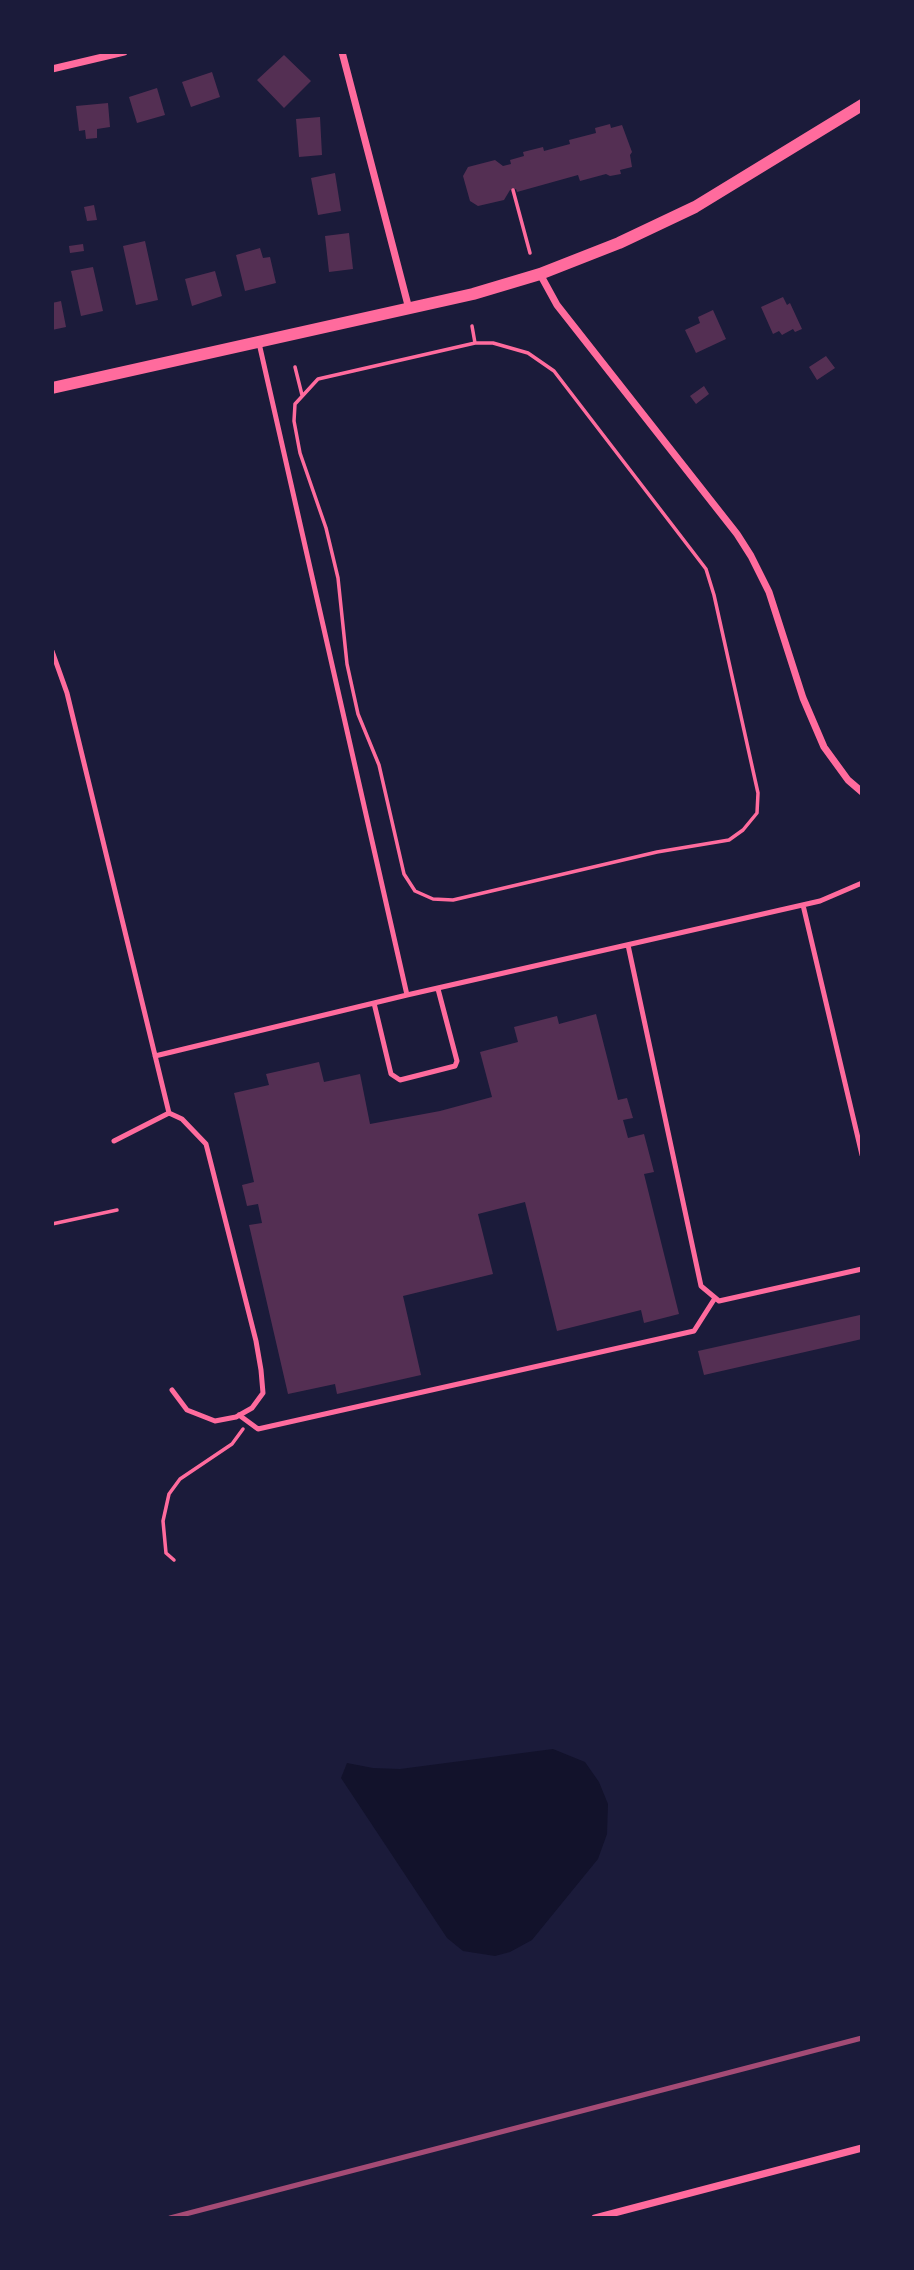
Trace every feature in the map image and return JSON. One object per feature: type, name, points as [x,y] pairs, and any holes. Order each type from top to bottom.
[{"type":"street","points":[[52,69],[124,52]]},
{"type":"street","points":[[342,52],[409,309]]},
{"type":"street","points":[[52,388],[409,309],[540,274],[619,243],[695,207],[862,105]]},
{"type":"street","points":[[540,274],[556,305],[729,524],[751,556],[769,592],[803,698],[824,747],[848,780],[862,792]]},
{"type":"street","points":[[595,2217],[862,2148]]},
{"type":"lane","points":[[259,342],[407,995]]},
{"type":"lane","points":[[52,651],[67,692],[169,1113]]},
{"type":"lane","points":[[155,1056],[407,995],[820,901],[862,883]]},
{"type":"lane","points":[[803,905],[862,1155]]},
{"type":"lane","points":[[628,945],[701,1286],[719,1301],[862,1269]]},
{"type":"lane","points":[[374,1003],[391,1074],[400,1080],[455,1066],[457,1062],[438,989]]},
{"type":"lane","points":[[114,1141],[169,1113]]},
{"type":"lane","points":[[169,1113],[182,1119],[206,1144],[256,1341],[262,1393],[252,1408],[239,1415],[215,1421],[187,1410],[172,1390]]},
{"type":"lane","points":[[239,1415],[258,1429],[694,1331],[715,1298]]},
{"type":"path","points":[[513,190],[530,253]]},
{"type":"path","points":[[472,327],[475,343]]},
{"type":"path","points":[[475,343],[493,343],[528,353],[554,371],[706,569],[758,793],[757,813],[743,830],[729,840],[657,852],[453,900],[433,899],[415,891],[404,874],[379,765],[358,714],[349,677],[338,578],[326,528],[300,453],[295,404],[318,379],[475,343]]},
{"type":"path","points":[[295,367],[302,395]]},
{"type":"path","points":[[52,1224],[117,1210]]},
{"type":"path","points":[[174,1560],[166,1553],[163,1521],[169,1494],[180,1479],[232,1444],[248,1422]]},
{"type":"shaded area","points":[[553,1749],[585,1762],[599,1782],[608,1804],[607,1834],[598,1859],[532,1940],[510,1952],[495,1956],[463,1951],[447,1938],[341,1778],[347,1763],[400,1769]]},
{"type":"building","points":[[284,55],[311,81],[284,108],[257,80]]},
{"type":"building","points":[[212,72],[220,97],[191,107],[182,82]]},
{"type":"building","points":[[157,88],[165,115],[137,123],[129,97]]},
{"type":"building","points":[[108,103],[110,127],[97,129],[97,138],[86,139],[85,130],[79,131],[76,106]]},
{"type":"building","points":[[320,117],[322,155],[299,157],[296,119]]},
{"type":"building","points":[[610,124],[611,128],[622,125],[632,152],[632,167],[620,170],[621,174],[606,174],[580,181],[578,175],[517,192],[516,189],[510,190],[504,200],[478,206],[470,201],[463,176],[468,167],[495,160],[503,166],[511,164],[510,160],[524,156],[523,152],[543,147],[544,151],[570,144],[569,140],[596,133],[595,128]]},
{"type":"building","points":[[335,173],[341,211],[318,215],[311,178]]},
{"type":"building","points":[[94,205],[97,220],[87,221],[84,207]]},
{"type":"building","points":[[349,233],[353,269],[329,272],[325,236]]},
{"type":"building","points":[[145,241],[158,300],[136,305],[123,246]]},
{"type":"building","points":[[83,244],[84,251],[70,253],[69,246]]},
{"type":"building","points":[[260,248],[263,258],[270,257],[276,283],[245,291],[236,255]]},
{"type":"building","points":[[93,267],[103,311],[81,316],[71,271]]},
{"type":"building","points":[[215,271],[222,296],[192,306],[185,279]]},
{"type":"building","points":[[783,297],[787,305],[790,303],[802,329],[795,332],[793,329],[782,335],[779,331],[773,334],[761,307]]},
{"type":"building","points":[[61,301],[66,327],[52,330],[52,303]]},
{"type":"building","points":[[713,310],[726,339],[696,353],[685,330],[700,323],[698,317]]},
{"type":"building","points":[[826,356],[835,368],[817,380],[809,367]]},
{"type":"building","points":[[704,386],[709,394],[696,404],[690,396]]},
{"type":"building","points":[[596,1014],[618,1100],[627,1098],[633,1118],[623,1120],[628,1138],[644,1134],[654,1172],[644,1174],[679,1314],[644,1323],[641,1310],[557,1331],[525,1202],[478,1214],[493,1274],[403,1296],[421,1375],[337,1394],[335,1384],[288,1394],[249,1225],[262,1223],[258,1204],[247,1206],[242,1185],[254,1182],[234,1093],[269,1085],[266,1074],[319,1062],[324,1082],[360,1074],[370,1124],[440,1111],[492,1097],[480,1052],[518,1042],[514,1027],[557,1016],[559,1024]]},
{"type":"building","points":[[860,1315],[862,1339],[704,1375],[698,1351]]},
{"type":"railway","points":[[170,2218],[862,2038]]}]
